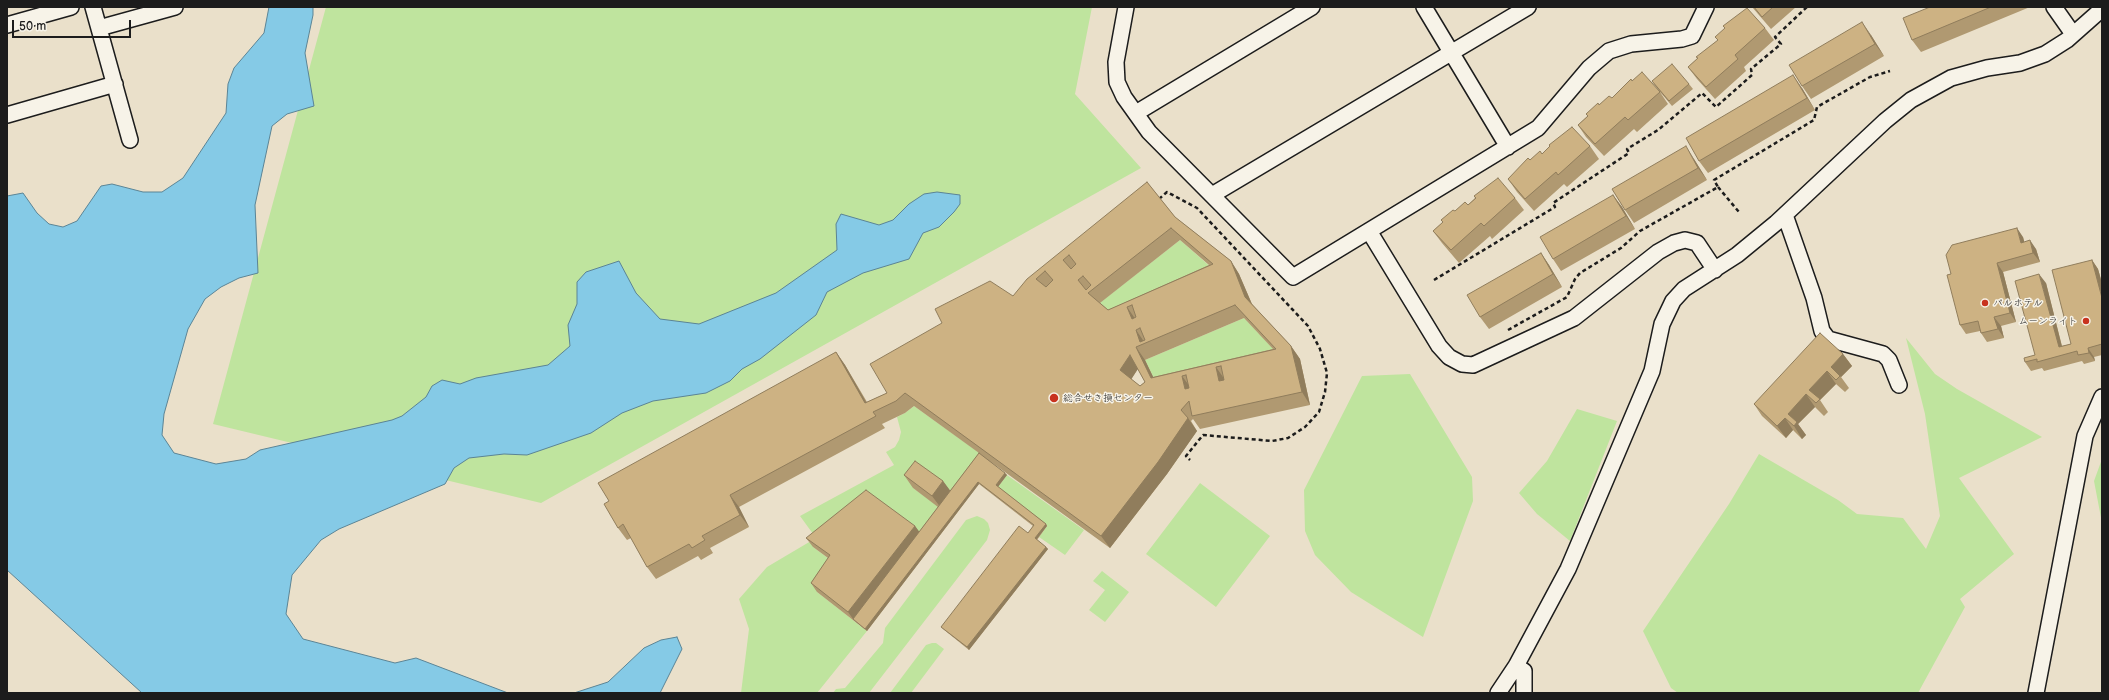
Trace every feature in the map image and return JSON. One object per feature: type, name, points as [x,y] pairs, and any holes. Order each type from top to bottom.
[{"type":"street","points":[[7,24],[71,7]]},
{"type":"street","points":[[93,7],[130,140]]},
{"type":"street","points":[[99,28],[175,7]]},
{"type":"street","points":[[1126,7],[1116,62],[1117,82],[1124,98],[1149,132],[1293,277],[1538,128],[1598,59],[1609,51],[1631,44],[1682,39],[1692,36],[1706,7]]},
{"type":"street","points":[[1136,113],[1312,7]]},
{"type":"street","points":[[1424,7],[1450,53],[1508,147]]},
{"type":"street","points":[[1212,195],[1528,7]]},
{"type":"street","points":[[2054,7],[2073,34]]},
{"type":"street","points":[[1498,693],[1516,666],[1568,569],[1652,370],[1662,324],[1667,311],[1684,289],[1737,255],[1785,215],[1885,121],[1916,97],[1951,78],[1987,68],[2033,59],[2046,54],[2073,34],[2102,9]]},
{"type":"street","points":[[7,115],[114,84]]},
{"type":"street","points":[[1785,215],[1814,298],[1822,331],[1828,339],[1883,354],[1889,360],[1899,385]]},
{"type":"street","points":[[1369,231],[1439,346],[1449,357],[1462,364],[1473,365],[1574,318],[1658,252],[1674,243],[1685,240],[1697,243],[1715,270]]},
{"type":"street","points":[[2036,693],[2085,436],[2102,398]]},
{"type":"street","points":[[1516,666],[1524,671],[1524,693]]},
{"type":"path","points":[[1434,280],[1555,207],[1553,203],[1629,153],[1627,149],[1658,130],[1702,93],[1716,107],[1752,75],[1751,70],[1781,44],[1775,37],[1807,7]]},
{"type":"path","points":[[1739,212],[1714,180],[1814,120],[1817,107],[1870,77],[1890,71]]},
{"type":"path","points":[[1503,333],[1567,297],[1575,279],[1580,273],[1621,248],[1640,231],[1718,187]]},
{"type":"path","points":[[1159,199],[1167,192],[1197,208],[1308,326],[1320,349],[1327,373],[1325,392],[1318,412],[1304,427],[1288,438],[1272,441],[1203,435],[1186,456],[1190,460]]},
{"type":"green space","points":[[326,7],[1092,7],[1075,94],[1141,168],[541,503],[213,424]]},
{"type":"green space","points":[[1180,240],[1221,276],[1117,322],[1097,305]]},
{"type":"green space","points":[[1244,318],[1285,361],[1160,391],[1145,360]]},
{"type":"green space","points":[[1906,338],[1935,374],[1957,389],[2042,437],[1959,478],[2014,554],[1960,599],[1965,607],[1918,693],[1678,693],[1671,688],[1643,631],[1729,504],[1759,454],[1838,500],[1857,514],[1903,518],[1926,549],[1940,516],[1925,414]]},
{"type":"green space","points":[[1410,374],[1472,477],[1473,501],[1423,637],[1351,592],[1315,555],[1305,531],[1304,490],[1362,376]]},
{"type":"green space","points":[[914,406],[981,454],[952,493],[913,488],[941,508],[921,535],[813,547],[836,564],[817,592],[867,631],[817,693],[741,693],[749,629],[739,599],[767,567],[816,538],[800,516],[894,465],[886,452],[895,447],[899,440],[901,432],[897,417]]},
{"type":"green space","points":[[1577,409],[1617,421],[1570,541],[1537,514],[1519,493],[1547,461]]},
{"type":"green space","points":[[2102,459],[2102,523],[2094,481]]},
{"type":"green space","points":[[1007,475],[1084,530],[1065,555],[1039,537],[1047,526],[997,488]]},
{"type":"green space","points":[[1200,483],[1270,536],[1216,607],[1146,554]]},
{"type":"green space","points":[[977,516],[984,519],[988,523],[990,530],[987,540],[869,693],[833,693],[836,689],[845,688],[883,643],[885,628],[966,520]]},
{"type":"green space","points":[[1102,571],[1129,592],[1105,622],[1089,610],[1105,590],[1093,581]]},
{"type":"green space","points":[[936,643],[944,649],[911,693],[890,693],[926,645]]},
{"type":"water","points":[[269,7],[313,7],[313,15],[305,53],[314,106],[287,114],[272,126],[255,205],[258,273],[239,278],[221,287],[205,299],[188,329],[164,414],[162,435],[174,453],[216,464],[246,459],[260,450],[392,420],[402,416],[426,397],[432,386],[442,380],[460,384],[476,378],[548,365],[570,346],[568,325],[577,304],[577,282],[586,272],[619,261],[636,293],[660,319],[699,324],[776,293],[837,250],[836,224],[841,214],[879,225],[893,220],[909,204],[924,194],[937,192],[960,195],[960,204],[954,212],[939,227],[923,233],[909,259],[863,273],[827,292],[816,315],[760,359],[742,369],[730,381],[706,393],[653,401],[622,413],[591,433],[527,455],[504,454],[469,458],[454,468],[445,484],[339,529],[321,540],[292,575],[286,614],[303,639],[395,663],[416,658],[508,693],[142,693],[7,570],[7,196],[23,193],[37,213],[49,224],[63,227],[77,221],[101,186],[112,184],[143,192],[162,192],[183,178],[226,113],[228,84],[234,68],[264,33]]},
{"type":"water","points":[[677,637],[682,649],[660,693],[574,693],[608,682],[644,648],[661,640]]},
{"type":"building","points":[[1754,7],[1773,7],[1762,17]]},
{"type":"building","points":[[1930,7],[1991,7],[1912,40],[1903,18]]},
{"type":"building","points":[[1747,8],[1765,28],[1735,55],[1738,59],[1706,87],[1688,67],[1698,58],[1696,57],[1718,40],[1715,37],[1725,28],[1723,26]]},
{"type":"building","points":[[1862,22],[1875,44],[1802,86],[1789,65]]},
{"type":"building","points":[[1672,64],[1689,84],[1669,101],[1652,81]]},
{"type":"building","points":[[1642,72],[1660,92],[1628,120],[1625,117],[1595,144],[1578,125],[1588,116],[1586,114],[1598,103],[1599,105],[1609,96],[1612,98],[1631,79],[1632,81]]},
{"type":"building","points":[[1793,75],[1807,98],[1699,161],[1686,138]]},
{"type":"building","points":[[1572,127],[1590,146],[1558,175],[1556,172],[1525,199],[1508,179],[1528,158],[1530,160],[1540,151],[1542,154],[1550,146],[1549,145]]},
{"type":"building","points":[[1686,146],[1698,168],[1625,210],[1612,189]]},
{"type":"building","points":[[1498,178],[1515,198],[1484,226],[1481,223],[1451,250],[1433,231],[1443,222],[1441,220],[1453,210],[1455,211],[1465,202],[1468,205],[1476,198],[1474,196]]},
{"type":"building","points":[[1147,182],[1175,217],[1231,261],[1245,297],[1291,346],[1302,392],[1192,416],[1189,401],[1181,410],[1188,418],[1158,462],[1101,536],[905,393],[896,401],[873,412],[876,416],[730,495],[740,515],[702,536],[705,540],[692,548],[689,544],[647,567],[623,524],[618,528],[604,504],[609,501],[598,483],[836,352],[865,403],[887,393],[870,364],[942,323],[935,309],[990,281],[1013,296],[1027,279]],"holes":[[[1171,228],[1213,264],[1108,310],[1088,293]],[[1069,255],[1076,264],[1071,269],[1063,260]],[[1045,271],[1053,280],[1046,287],[1036,279]],[[1083,276],[1091,285],[1086,290],[1078,280]],[[1132,305],[1136,317],[1132,319],[1127,307]],[[1235,305],[1276,349],[1151,378],[1136,347]],[[1140,328],[1145,340],[1140,342],[1136,330]],[[1130,355],[1145,382],[1140,386],[1120,370]],[[1221,366],[1224,380],[1219,381],[1216,367]],[[1186,375],[1189,388],[1185,389],[1182,376]]]},
{"type":"building","points":[[1613,195],[1626,216],[1553,259],[1540,237]]},
{"type":"building","name":"パルホテル","points":[[2017,228],[2021,243],[2030,240],[2033,253],[1997,263],[2010,313],[1994,317],[1998,329],[1981,333],[1978,321],[1960,325],[1947,275],[1951,274],[1946,255],[1952,245]]},
{"type":"building","points":[[1541,253],[1553,274],[1480,317],[1467,295]]},
{"type":"building","name":"ムーンライト","points":[[2092,260],[2102,298],[2102,344],[2088,348],[2089,353],[2078,355],[2077,351],[2037,362],[2037,359],[2025,362],[2024,358],[2035,355],[2015,281],[2039,274],[2059,347],[2071,344],[2052,270]]},
{"type":"building","points":[[1820,333],[1843,354],[1831,367],[1840,376],[1836,380],[1827,371],[1809,390],[1820,399],[1816,403],[1806,394],[1788,414],[1797,422],[1794,426],[1785,418],[1777,426],[1754,404]]},
{"type":"building","points":[[979,453],[1005,473],[996,485],[1046,524],[1035,538],[1046,547],[967,647],[941,627],[1019,526],[1028,533],[1034,525],[978,482],[865,629],[853,619]]},
{"type":"building","points":[[915,461],[943,481],[932,496],[904,475]]},
{"type":"building","points":[[866,490],[915,526],[848,612],[811,583],[830,555],[806,538]]},
{"type":"place","name":"パルホテル","points":[[1985,303]]},
{"type":"place","name":"ムーンライト","points":[[2086,321]]},
{"type":"place","name":"総合せき損センター","points":[[1054,398]]}]
